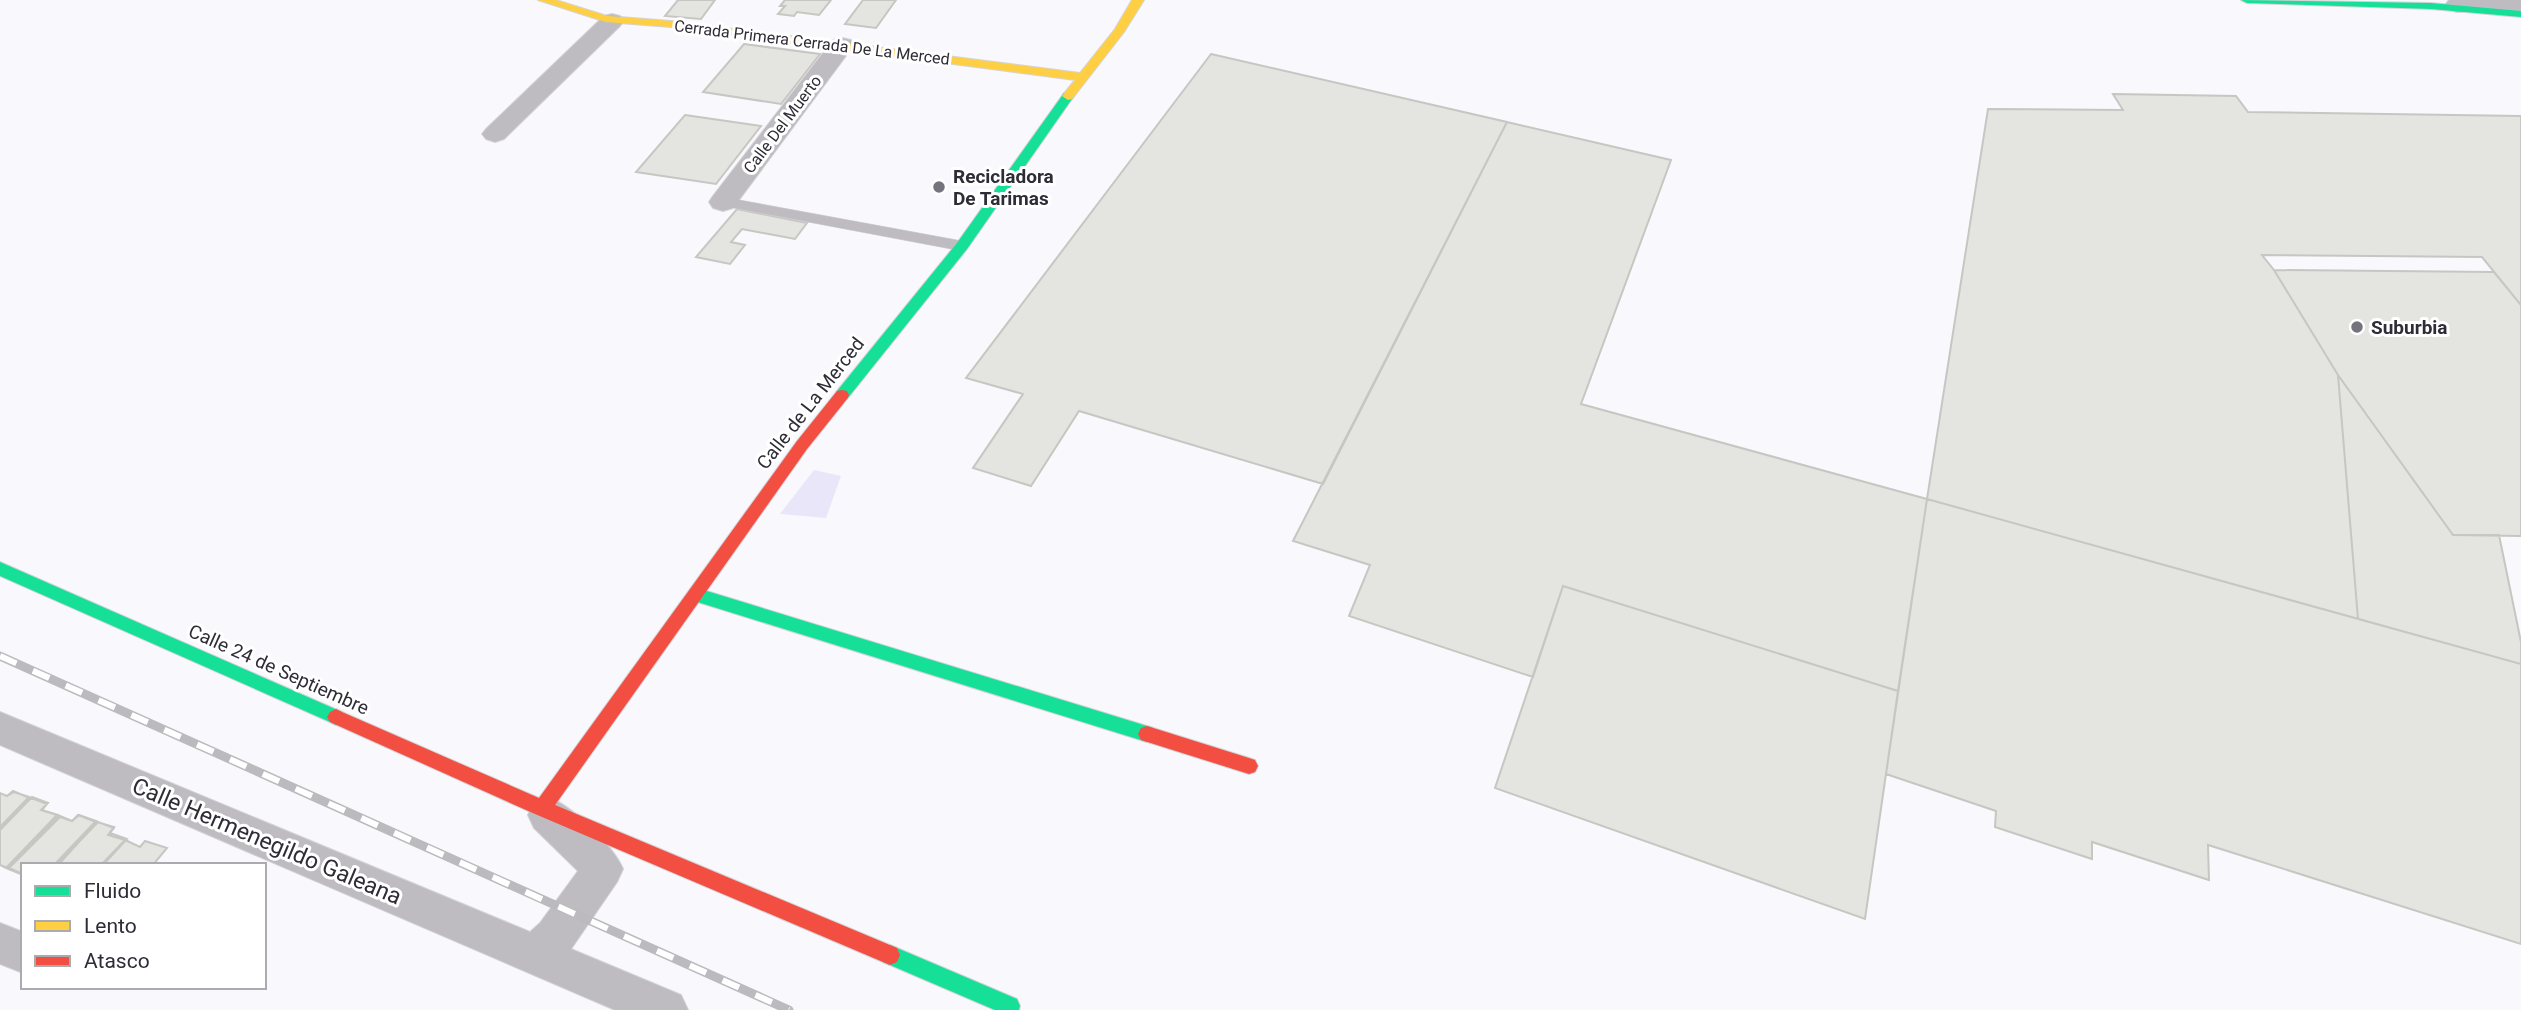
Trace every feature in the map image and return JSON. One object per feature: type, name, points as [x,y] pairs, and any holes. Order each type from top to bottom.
[{"type":"main road","name":"Cerrada Primera Cerrada De La Merced","points":[[544,0],[583,16],[612,21],[671,24],[1082,76]]},
{"type":"main road","name":"Calle de La Merced","points":[[542,808],[802,445],[962,246],[1138,0]]},
{"type":"main road","points":[[2246,0],[2431,6],[2521,14]]},
{"type":"main road","name":"Calle 24 de Septiembre","points":[[0,569],[542,808],[1010,1006]]},
{"type":"main road","points":[[697,595],[1249,766]]},
{"type":"street","points":[[2431,6],[2521,4]]},
{"type":"street","points":[[495,134],[612,21]]},
{"type":"street","name":"Calle Del Muerto","points":[[723,202],[842,45]]},
{"type":"street","name":"Calle Hermenegildo Galeana","points":[[0,728],[666,1010]]},
{"type":"street","points":[[535,954],[555,937],[603,869],[542,808]]},
{"type":"street","points":[[0,943],[21,952]]},
{"type":"lane","points":[[723,202],[962,246]]},
{"type":"shaded area","points":[[814,470],[841,476],[826,518],[780,514]]},
{"type":"building","points":[[678,0],[715,0],[701,19],[665,16]]},
{"type":"building","points":[[785,0],[831,0],[819,15],[797,12],[794,16],[778,14],[785,6],[780,6]]},
{"type":"building","points":[[863,0],[896,0],[876,28],[845,24]]},
{"type":"building","points":[[744,44],[820,54],[781,104],[703,92]]},
{"type":"building","points":[[1211,54],[1507,122],[1323,484],[1079,411],[1031,486],[973,468],[1023,394],[966,378]]},
{"type":"building","points":[[2113,94],[2236,96],[2248,112],[2521,116],[2521,305],[2482,257],[2262,255],[2274,270],[2338,375],[2358,619],[1927,499],[1988,109],[2123,110]]},
{"type":"building","points":[[685,115],[761,126],[716,184],[636,172]]},
{"type":"building","points":[[1507,122],[1671,160],[1581,404],[1927,499],[1898,691],[1563,586],[1533,677],[1349,616],[1370,565],[1293,541]]},
{"type":"building","points":[[737,209],[807,223],[795,239],[742,229],[731,242],[745,245],[730,264],[696,257]]},
{"type":"building","points":[[2274,270],[2494,272],[2521,305],[2521,536],[2453,535],[2338,375]]},
{"type":"building","points":[[2338,375],[2453,535],[2499,535],[2521,642],[2521,664],[2358,619]]},
{"type":"building","points":[[1927,499],[2521,664],[2521,944],[2208,845],[2209,880],[2092,842],[2092,859],[1995,827],[1996,811],[1886,774]]},
{"type":"building","points":[[1563,586],[1898,691],[1865,919],[1495,788]]},
{"type":"building","points":[[13,791],[30,798],[0,827],[0,793],[7,796]]},
{"type":"building","points":[[14,792],[29,797],[0,827],[0,793],[7,796]]},
{"type":"building","points":[[29,797],[47,804],[42,810],[58,815],[7,868],[0,865],[0,827]]},
{"type":"building","points":[[32,797],[48,803],[41,810],[57,815],[6,868],[0,865],[0,830]]},
{"type":"building","points":[[78,815],[96,822],[57,863],[21,863],[21,874],[8,869],[60,816],[72,821]]},
{"type":"building","points":[[79,815],[96,821],[56,863],[21,863],[21,873],[9,868],[60,817],[72,821]]},
{"type":"building","points":[[97,822],[114,827],[108,835],[125,840],[103,863],[60,863]]},
{"type":"building","points":[[98,822],[114,828],[110,833],[127,839],[105,863],[59,863]]},
{"type":"building","points":[[125,840],[140,847],[145,841],[167,848],[155,863],[104,863]]},
{"type":"railway","points":[[0,656],[789,1010]]},
{"type":"traffic: fast","points":[[2247,0],[2431,6],[2521,14]]},
{"type":"traffic: fast","points":[[842,395],[962,246],[1068,96]]},
{"type":"traffic: fast","points":[[0,569],[336,717]]},
{"type":"traffic: fast","points":[[697,595],[1147,734]]},
{"type":"traffic: fast","points":[[890,955],[1010,1006]]},
{"type":"traffic: slow","points":[[544,0],[606,19],[671,24],[1082,77]]},
{"type":"traffic: slow","points":[[1068,96],[1120,30],[1138,0]]},
{"type":"traffic: jam","points":[[542,808],[802,445],[842,395]]},
{"type":"traffic: jam","points":[[336,717],[542,808],[890,955]]},
{"type":"traffic: jam","points":[[1147,734],[1249,766]]},
{"type":"place","name":"Recicladora De Tarimas","points":[[939,187]]},
{"type":"place","name":"Suburbia","points":[[2357,327]]}]
